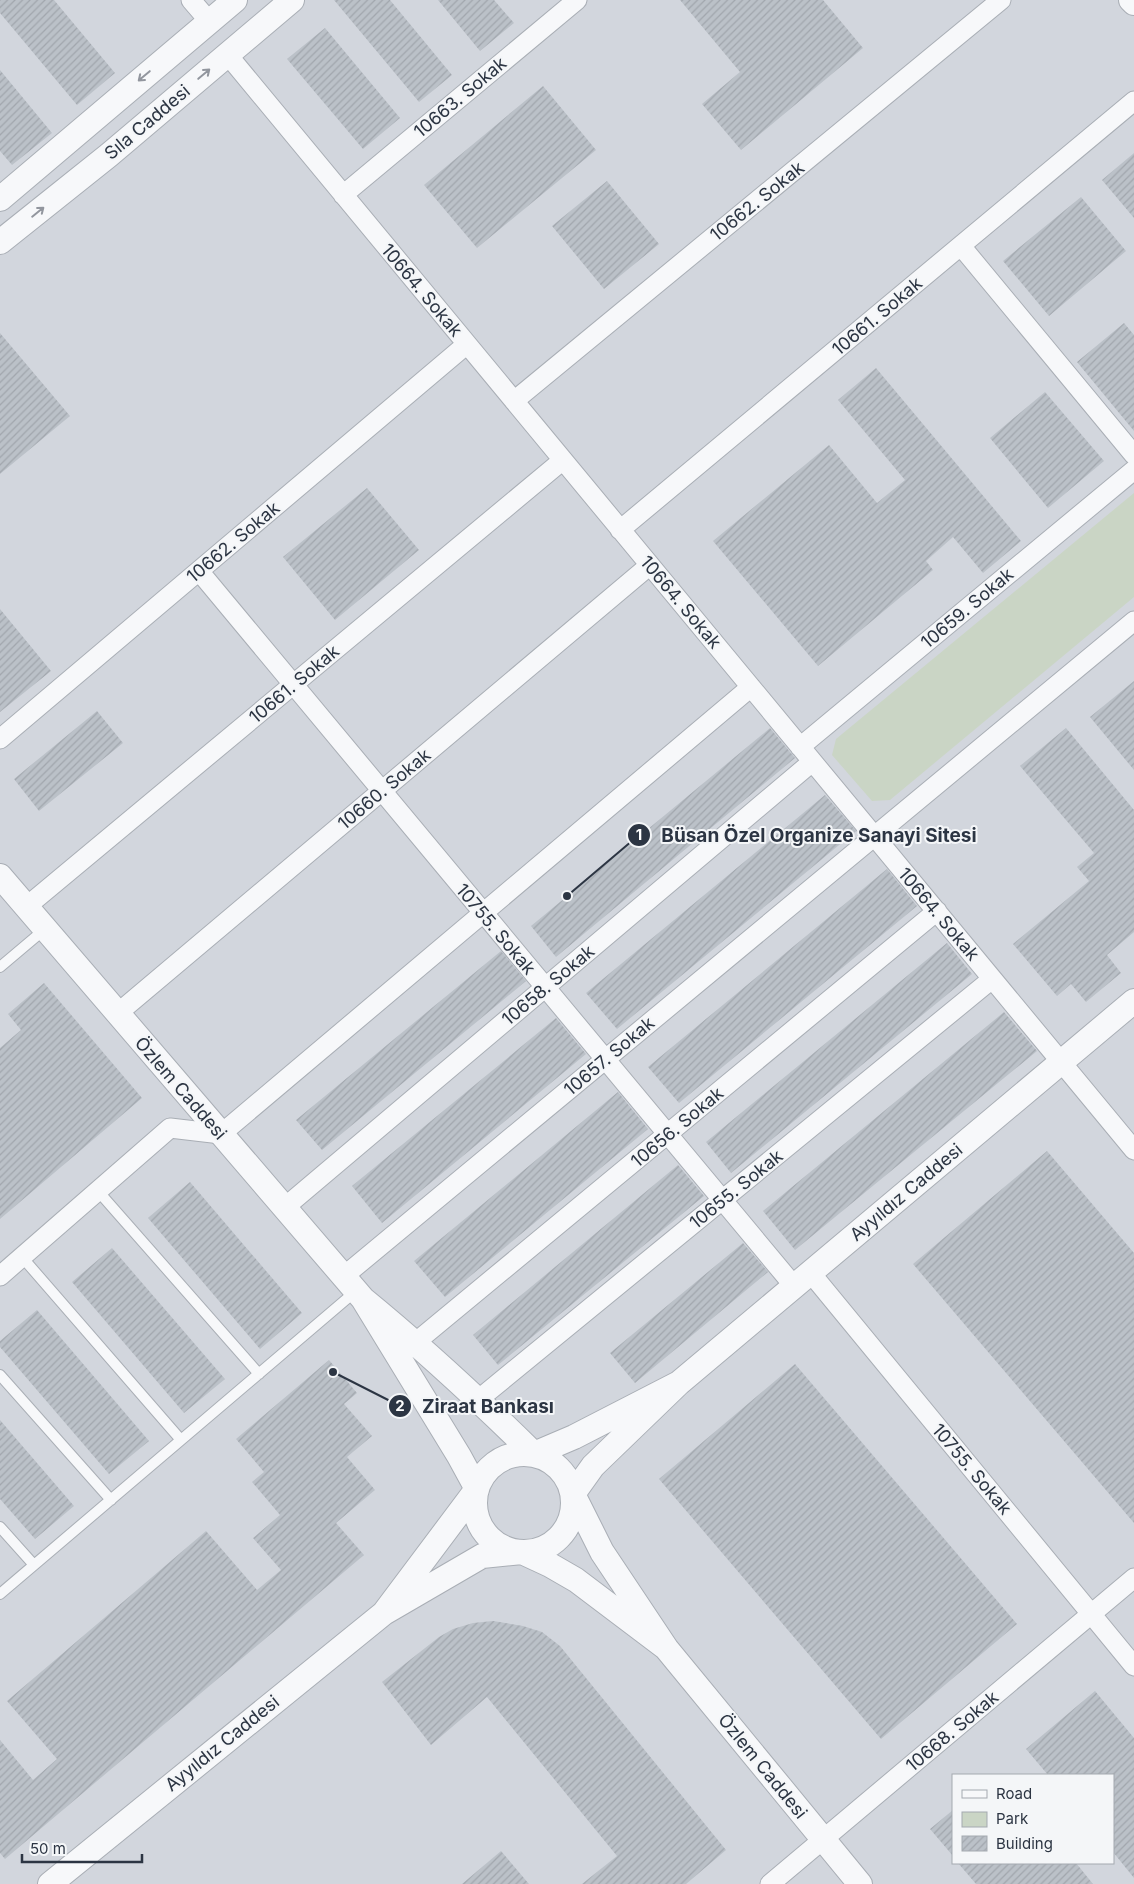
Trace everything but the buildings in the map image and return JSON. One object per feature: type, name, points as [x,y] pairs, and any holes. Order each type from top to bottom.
[{"type":"street","points":[[191,0],[209,21]]},
{"type":"street","points":[[0,198],[235,0]]},
{"type":"street","name":"Sıla Caddesi","points":[[0,242],[109,154],[292,0]]},
{"type":"street","name":"10663. Sokak","points":[[343,195],[577,0]]},
{"type":"street","name":"10662. Sokak","points":[[514,401],[1001,0]]},
{"type":"street","name":"10664. Sokak","points":[[227,54],[1134,1150]]},
{"type":"street","name":"10661. Sokak","points":[[620,530],[1134,102]]},
{"type":"street","points":[[961,246],[1134,455]]},
{"type":"street","name":"10662. Sokak","points":[[0,739],[467,344]]},
{"type":"street","name":"10661. Sokak","points":[[26,907],[562,460]]},
{"type":"street","name":"10659. Sokak","points":[[800,747],[1134,470]]},
{"type":"street","name":"10660. Sokak","points":[[118,1013],[650,565]]},
{"type":"street","name":"10755. Sokak","points":[[199,571],[722,1200],[802,1279],[1092,1613],[1134,1666]]},
{"type":"street","points":[[874,836],[1134,621]]},
{"type":"street","points":[[0,1276],[170,1128],[221,1134],[751,687]]},
{"type":"street","name":"10658. Sokak","points":[[284,1208],[812,762]]},
{"type":"street","name":"10657. Sokak","points":[[354,1289],[605,1059],[874,836]]},
{"type":"street","name":"Özlem Caddesi","points":[[0,876],[354,1289],[479,1399],[534,1454]]},
{"type":"street","name":"10656. Sokak","points":[[416,1342],[936,911]]},
{"type":"street","name":"10655. Sokak","points":[[479,1399],[992,979]]},
{"type":"street","name":"Ayyıldız Caddesi","points":[[573,1494],[593,1466],[679,1383],[1134,1000]]},
{"type":"street","name":"Özlem Caddesi","points":[[354,1289],[459,1456],[477,1489]]},
{"type":"street","name":"Ayyıldız Caddesi","points":[[534,1454],[574,1437],[679,1383]]},
{"type":"street","points":[[519,1454],[534,1454],[548,1459],[559,1468],[568,1480],[573,1494],[573,1508],[569,1523],[562,1535],[550,1545],[522,1552],[507,1549],[494,1542],[484,1531],[477,1518],[475,1503],[477,1489],[483,1476],[492,1465],[505,1457],[519,1454]]},
{"type":"street","name":"Ayyıldız Caddesi","points":[[384,1612],[477,1489]]},
{"type":"street","name":"Özlem Caddesi","points":[[573,1494],[602,1552],[666,1648],[860,1884]]},
{"type":"street","name":"Özlem Caddesi","points":[[522,1552],[550,1564],[576,1580],[666,1648]]},
{"type":"street","name":"Ayyıldız Caddesi","points":[[51,1881],[384,1612],[482,1556],[522,1552]]},
{"type":"street","name":"10668. Sokak","points":[[770,1884],[1134,1578]]},
{"type":"lane","points":[[0,967],[45,929]]},
{"type":"lane","points":[[98,1191],[259,1374]]},
{"type":"lane","points":[[22,1257],[181,1440]]},
{"type":"lane","points":[[0,1594],[259,1374],[354,1289]]},
{"type":"lane","points":[[0,1375],[111,1500]]},
{"type":"lane","points":[[0,1527],[34,1565]]},
{"type":"shaded area","points":[[0,0],[1120,0],[1134,16],[1134,1884],[0,1884]]},
{"type":"green space","points":[[1134,493],[1134,597],[890,800],[872,801],[832,755],[836,739]]},
{"type":"place","name":"Büsan Özel Organize Sanayi Sitesi","points":[[567,896]]},
{"type":"place","name":"Ziraat Bankası","points":[[333,1372]]}]
